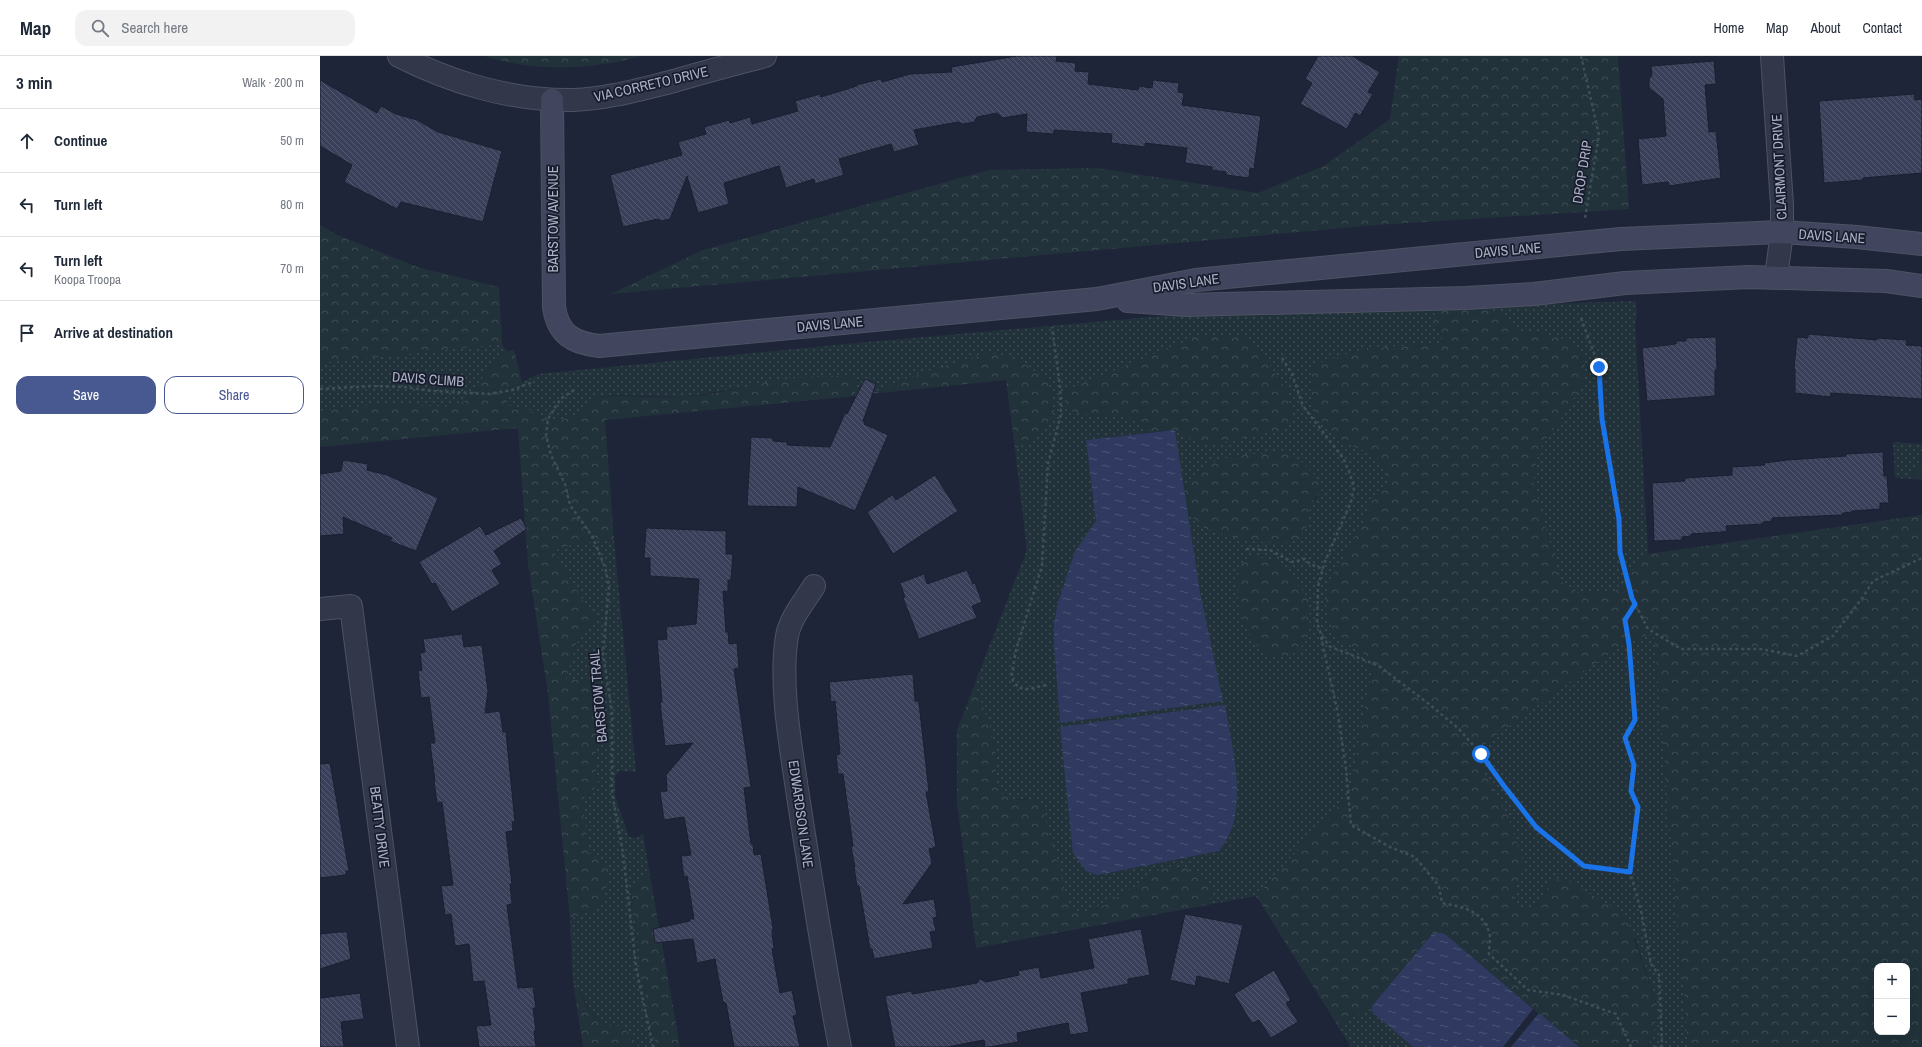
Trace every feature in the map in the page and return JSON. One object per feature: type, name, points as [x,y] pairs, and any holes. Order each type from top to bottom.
[{"type":"street","name":"VIA CORRETO DRIVE","points":[[399,56],[426,70],[473,86],[526,97],[552,100],[590,99],[621,94],[765,56]]},
{"type":"street","name":"CLAIRMONT DRIVE","points":[[1772,56],[1782,232],[1776,277]]},
{"type":"street","name":"BARSTOW AVENUE","points":[[552,100],[554,307],[559,326],[566,334]]},
{"type":"street","name":"DAVIS LANE","points":[[566,334],[582,344],[599,346],[1097,299],[1196,280],[1621,239],[1782,232],[1857,237],[1922,244]]},
{"type":"street","name":"DAVIS LANE","points":[[1097,299],[1187,304],[1466,298],[1534,294],[1625,283],[1776,277],[1886,280],[1922,286]]},
{"type":"street","name":"EDWARDSON LANE","points":[[814,586],[795,616],[787,634],[784,672],[791,749],[821,949],[840,1047]]},
{"type":"street","name":"BEATTY DRIVE","points":[[320,609],[351,606],[408,1047]]},
{"type":"path","name":"DROP DRIP","points":[[1581,56],[1599,135],[1584,220]]},
{"type":"path","points":[[1046,685],[1029,689],[1019,688],[1013,681],[1012,673],[1016,650],[1042,566],[1048,464],[1061,414],[1060,386],[1049,303]]},
{"type":"path","points":[[1581,318],[1599,367],[1602,419],[1619,519],[1620,552],[1632,598],[1648,629],[1681,649],[1760,649],[1797,656],[1833,636],[1863,597],[1873,581],[1922,558]]},
{"type":"path","points":[[1282,358],[1292,374],[1303,406],[1343,458],[1354,488],[1351,502],[1323,569],[1317,603],[1317,623],[1321,634],[1338,714],[1346,769],[1351,825],[1390,847],[1415,857],[1439,886],[1442,902],[1464,907],[1480,916],[1489,933],[1489,954],[1528,990],[1563,995],[1616,1014],[1631,1047]]},
{"type":"path","name":"DAVIS CLIMB","points":[[320,389],[372,386],[490,394],[512,390],[532,382]]},
{"type":"path","name":"BARSTOW TRAIL","points":[[574,390],[562,398],[550,415],[546,426],[546,436],[551,455],[566,484],[570,505],[592,536],[605,566],[609,586],[603,654],[612,717],[612,793],[623,853],[636,967],[653,1047]]},
{"type":"path","points":[[1246,549],[1270,550],[1292,562],[1305,560],[1323,569]]},
{"type":"path","points":[[1635,604],[1625,620],[1629,644],[1635,720],[1625,738],[1634,765],[1631,791],[1638,807],[1630,872],[1641,911],[1651,964],[1659,975],[1662,1046],[1655,1047]]},
{"type":"path","points":[[1321,634],[1329,646],[1379,666],[1429,704],[1459,730],[1481,754],[1536,827],[1584,866],[1630,872]]},
{"type":"green space","points":[[485,56],[641,56],[604,64],[542,67],[522,65]]},
{"type":"green space","points":[[1399,56],[1618,56],[1629,209],[1376,225],[611,294],[703,250],[989,170],[1097,168],[1258,193],[1324,166],[1390,119]]},
{"type":"green space","points":[[320,225],[335,234],[420,268],[499,287],[502,344],[320,363]]},
{"type":"green space","points":[[1636,301],[1637,315],[1635,324],[1648,554],[1613,593],[1580,593],[1560,581],[1533,482],[1539,449],[1565,413],[1548,334],[1524,333],[1509,320],[1486,306]]},
{"type":"green space","points":[[1486,306],[1509,320],[1524,333],[1548,334],[1573,342],[1585,355],[1584,381],[1565,413],[1539,449],[1533,482],[1560,581],[1580,593],[1613,593],[1648,554],[1922,515],[1922,1047],[1688,1047],[1654,632],[1621,646],[1486,743],[1483,771],[1508,817],[1524,863],[1513,897],[1519,909],[1528,909],[1535,906],[1550,885],[1555,880],[1562,877],[1617,910],[1628,922],[1657,1005],[1653,1038],[1646,1047],[1579,1047],[1442,933],[1433,933],[1372,1006],[1338,1026],[1256,896],[1350,793],[1366,698],[1372,674],[1363,653],[1337,637],[1330,624],[1326,605],[1328,583],[1365,520],[1371,502],[1389,483],[1382,463],[1368,452],[1343,442],[1334,436],[1320,418],[1314,408],[1311,398],[1313,365],[1367,348],[1445,344],[1434,320],[1435,309]]},
{"type":"green space","points":[[1435,309],[1437,328],[1445,344],[1367,348],[1313,365],[1311,398],[1314,408],[1320,418],[1334,436],[1343,442],[1369,452],[1376,457],[1382,463],[1386,471],[1389,483],[1371,502],[1365,520],[1351,645],[1363,653],[1372,674],[1366,698],[1350,793],[1256,896],[1207,905],[1213,892],[1156,871],[1130,890],[1092,909],[1082,913],[1070,907],[1026,799],[1012,800],[1006,798],[998,789],[996,779],[995,745],[975,683],[1027,550],[1015,449],[1038,434],[1054,412],[1046,379],[921,373],[870,394],[855,396],[856,382],[838,375],[810,377],[683,397],[615,395],[597,397],[578,414],[556,420],[539,416],[524,409],[512,408],[506,402],[506,395],[522,382],[539,374],[857,343],[1163,316]],"holes":[[[1254,343],[1287,390],[1185,435],[1175,430],[1184,488],[1194,476],[1205,467],[1217,461],[1243,455],[1286,453],[1318,497],[1312,502],[1190,516],[1187,509],[1200,592],[1060,723],[1054,623],[1058,603],[1075,551],[1096,521],[1086,440],[1153,432],[1133,419],[1124,417],[1097,417],[1066,405],[1063,395],[1066,390]],[[1237,572],[1247,630],[1239,611]],[[1236,773],[1236,804],[1233,824],[1230,833],[1219,851],[1098,875]]]},
{"type":"green space","points":[[1198,336],[1244,337],[1254,343],[1287,390],[1292,416],[1291,424],[1285,429],[1211,445],[1199,443],[1175,430],[1153,432],[1133,419],[1124,417],[1097,417],[1071,411],[1066,405],[1063,395],[1066,390]]},
{"type":"green space","points":[[502,344],[507,351],[496,360],[465,401],[445,407],[383,404],[320,411],[320,363]]},
{"type":"green space","points":[[514,350],[522,382],[506,395],[506,402],[512,408],[528,409],[539,416],[556,420],[578,414],[597,397],[683,397],[704,395],[768,382],[810,376],[832,375],[853,377],[856,382],[855,396],[605,420],[614,540],[576,544],[554,551],[583,601],[596,613],[596,619],[576,644],[565,682],[577,679],[590,680],[598,687],[596,771],[598,786],[582,800],[586,825],[587,851],[594,858],[609,864],[609,874],[600,904],[591,911],[570,919],[548,694],[528,564],[518,428],[320,447],[320,411],[383,404],[445,407],[465,401],[496,360],[507,351]]},
{"type":"green space","points":[[988,353],[1004,355],[1022,362],[1046,379],[1051,389],[1054,412],[1044,429],[1033,439],[1015,449],[1006,380],[870,394],[921,373]]},
{"type":"green space","points":[[1893,442],[1922,444],[1922,456],[1910,479],[1895,478]]},
{"type":"green space","points":[[1286,453],[1298,459],[1308,467],[1323,488],[1312,503],[1304,532],[1295,540],[1277,543],[1263,542],[1221,534],[1203,527],[1188,511],[1184,488],[1194,476],[1205,467],[1229,457]]},
{"type":"green space","points":[[1922,456],[1922,480],[1910,479]]},
{"type":"green space","points":[[614,540],[636,772],[620,771],[615,776],[615,796],[629,837],[637,838],[643,834],[650,876],[638,880],[631,892],[646,1001],[656,1047],[638,1047],[632,1037],[616,1027],[604,1025],[591,1011],[573,981],[570,919],[586,912],[609,864],[594,858],[587,851],[586,825],[582,800],[598,786],[596,771],[598,687],[577,679],[565,682],[576,644],[596,619],[596,613],[583,601],[554,551],[576,544]]},
{"type":"green space","points":[[1254,557],[1270,559],[1285,568],[1308,598],[1310,618],[1309,635],[1297,652],[1288,656],[1270,655],[1259,648],[1247,630],[1239,611],[1237,572],[1242,563]]},
{"type":"green space","points":[[1654,632],[1688,1047],[1646,1047],[1649,1045],[1657,1005],[1635,938],[1546,888],[1537,904],[1529,909],[1519,909],[1513,897],[1524,863],[1483,771],[1486,743],[1621,646]]},
{"type":"green space","points":[[975,683],[995,745],[996,780],[998,789],[1009,798],[1036,801],[1042,807],[1070,907],[1082,913],[1104,905],[1146,880],[1156,871],[1170,867],[1185,868],[1212,884],[1213,892],[1207,905],[976,948],[957,802],[957,730]]},
{"type":"green space","points":[[650,876],[680,1047],[656,1047],[646,1001],[631,891],[638,880]]},
{"type":"green space","points":[[573,981],[586,1005],[598,1019],[605,1024],[612,1026],[621,1025],[632,1037],[638,1047],[583,1047]]},
{"type":"green space","points":[[1372,1006],[1372,1012],[1413,1047],[1351,1047],[1338,1026]]},
{"type":"water","points":[[1175,430],[1200,592],[1223,701],[1060,723],[1054,623],[1058,603],[1075,551],[1096,521],[1086,440]]},
{"type":"water","points":[[1225,705],[1235,761],[1237,800],[1229,836],[1219,851],[1098,875],[1086,871],[1073,853],[1060,727]]},
{"type":"water","points":[[1433,933],[1442,933],[1446,935],[1533,1009],[1503,1047],[1413,1047],[1372,1012],[1372,1006]]},
{"type":"water","points":[[1539,1013],[1579,1047],[1511,1047]]},
{"type":"building","points":[[1017,56],[1057,56],[1056,61],[1076,63],[1075,71],[1089,72],[1088,84],[1138,90],[1139,86],[1152,88],[1153,80],[1179,83],[1178,92],[1184,93],[1182,105],[1261,116],[1254,169],[1250,168],[1249,178],[1226,175],[1226,172],[1212,170],[1212,167],[1185,163],[1187,148],[1145,143],[1145,147],[1111,143],[1112,134],[1054,130],[1054,134],[1026,132],[1027,114],[1003,118],[997,113],[977,117],[974,122],[963,124],[958,122],[914,130],[919,145],[894,152],[891,144],[839,159],[844,175],[815,184],[814,179],[786,188],[779,166],[724,183],[729,204],[698,213],[687,176],[670,219],[661,221],[658,219],[623,227],[610,175],[682,155],[678,142],[706,134],[704,127],[729,120],[730,123],[750,117],[752,124],[798,111],[795,101],[820,94],[821,97],[857,86],[856,85],[881,79],[882,82],[910,74],[952,72],[951,67]]},
{"type":"building","points":[[1318,56],[1352,56],[1380,72],[1368,92],[1373,94],[1360,116],[1355,113],[1347,129],[1300,104],[1312,83],[1305,79]]},
{"type":"building","points":[[1714,61],[1716,84],[1705,85],[1709,132],[1716,131],[1721,178],[1669,186],[1668,182],[1642,185],[1638,139],[1666,136],[1663,99],[1649,88],[1649,79],[1652,75],[1651,66]]},
{"type":"building","points":[[320,80],[377,113],[381,106],[396,114],[417,120],[438,132],[502,151],[483,222],[401,202],[397,209],[344,182],[352,165],[320,146]]},
{"type":"building","points":[[1914,94],[1915,100],[1922,99],[1922,173],[1824,183],[1819,101]]},
{"type":"building","points":[[1808,334],[1877,340],[1877,338],[1907,340],[1906,345],[1922,346],[1922,399],[1831,393],[1830,397],[1795,393],[1794,369],[1797,337],[1808,338]]},
{"type":"building","points":[[1716,337],[1717,370],[1715,370],[1715,396],[1647,401],[1642,348],[1676,344],[1676,341],[1686,341],[1686,338]]},
{"type":"building","points":[[865,379],[876,384],[863,421],[865,422],[864,424],[888,435],[855,511],[798,487],[797,507],[747,506],[751,437],[773,438],[773,441],[787,442],[787,445],[830,447],[845,413],[847,414]]},
{"type":"building","points":[[1883,452],[1884,476],[1887,476],[1889,503],[1880,503],[1880,509],[1852,511],[1843,513],[1842,515],[1772,518],[1772,521],[1763,522],[1763,524],[1726,526],[1727,531],[1691,534],[1691,536],[1682,537],[1682,540],[1654,541],[1652,483],[1685,481],[1685,478],[1732,475],[1732,467],[1765,465],[1764,463],[1787,460],[1846,456],[1846,454]]},
{"type":"building","points":[[343,460],[368,464],[367,470],[387,475],[438,498],[416,551],[390,541],[392,538],[343,517],[344,534],[320,536],[320,474],[341,471]]},
{"type":"building","points":[[935,475],[958,511],[893,554],[867,512],[892,495],[896,500]]},
{"type":"building","points":[[521,518],[527,529],[494,551],[502,564],[492,570],[500,584],[452,612],[435,583],[432,584],[419,562],[480,526],[486,535]]},
{"type":"building","points":[[646,528],[726,531],[726,554],[733,554],[731,580],[728,580],[728,592],[723,591],[726,632],[728,632],[729,644],[737,643],[739,668],[734,669],[751,787],[744,788],[751,844],[753,844],[754,855],[761,854],[773,928],[772,933],[774,948],[772,949],[780,993],[792,990],[797,1015],[793,1016],[800,1047],[734,1047],[726,1003],[723,1002],[715,959],[697,963],[693,939],[655,943],[653,929],[694,919],[687,876],[684,877],[681,856],[691,855],[684,817],[664,820],[660,792],[667,791],[666,775],[693,743],[665,746],[660,703],[662,702],[657,640],[667,639],[666,627],[696,624],[699,579],[650,576],[650,558],[644,558]]},
{"type":"building","points":[[967,570],[973,584],[975,583],[982,602],[972,606],[977,618],[919,639],[903,598],[905,597],[900,583],[924,574],[927,584]]},
{"type":"building","points":[[462,634],[464,647],[482,645],[488,691],[485,713],[500,711],[503,732],[506,732],[515,822],[512,822],[513,831],[506,832],[512,884],[510,884],[512,904],[507,905],[518,988],[533,987],[536,1008],[533,1008],[536,1031],[534,1031],[536,1047],[479,1047],[476,1026],[491,1025],[484,981],[473,982],[469,944],[455,946],[451,914],[445,915],[441,886],[453,885],[442,802],[437,803],[434,781],[430,743],[435,743],[429,697],[421,698],[418,671],[422,670],[420,653],[425,652],[423,639]]},
{"type":"building","points":[[913,674],[915,701],[918,701],[919,703],[929,792],[926,792],[936,847],[929,849],[932,863],[903,904],[934,899],[937,917],[933,918],[936,931],[930,932],[933,948],[874,959],[872,949],[870,949],[859,886],[857,886],[843,774],[838,774],[836,755],[840,754],[835,701],[831,702],[829,682]]},
{"type":"building","points":[[330,763],[349,871],[346,871],[346,875],[320,878],[320,764]]},
{"type":"building","points":[[1185,914],[1243,925],[1229,984],[1197,976],[1195,986],[1170,980]]},
{"type":"building","points":[[1141,929],[1150,975],[1128,979],[1128,984],[1081,993],[1089,1032],[1070,1035],[1068,1023],[1017,1033],[1018,1042],[989,1047],[985,1047],[984,1040],[947,1047],[895,1047],[885,996],[912,991],[912,994],[977,983],[980,979],[986,982],[1019,975],[1018,971],[1039,967],[1041,978],[1094,968],[1088,939]]},
{"type":"building","points":[[347,932],[351,959],[320,969],[320,934]]},
{"type":"building","points":[[1274,970],[1291,1000],[1286,1003],[1298,1022],[1271,1038],[1259,1020],[1253,1023],[1251,1022],[1234,994]]},
{"type":"building","points":[[360,993],[364,1019],[341,1022],[344,1047],[320,1047],[320,998]]},
{"type":"route","points":[[1481,754],[1536,827],[1584,866],[1630,872],[1638,807],[1631,791],[1634,765],[1625,738],[1635,720],[1629,644],[1625,620],[1635,604],[1632,598],[1620,552],[1619,519],[1602,419],[1599,367]]}]
